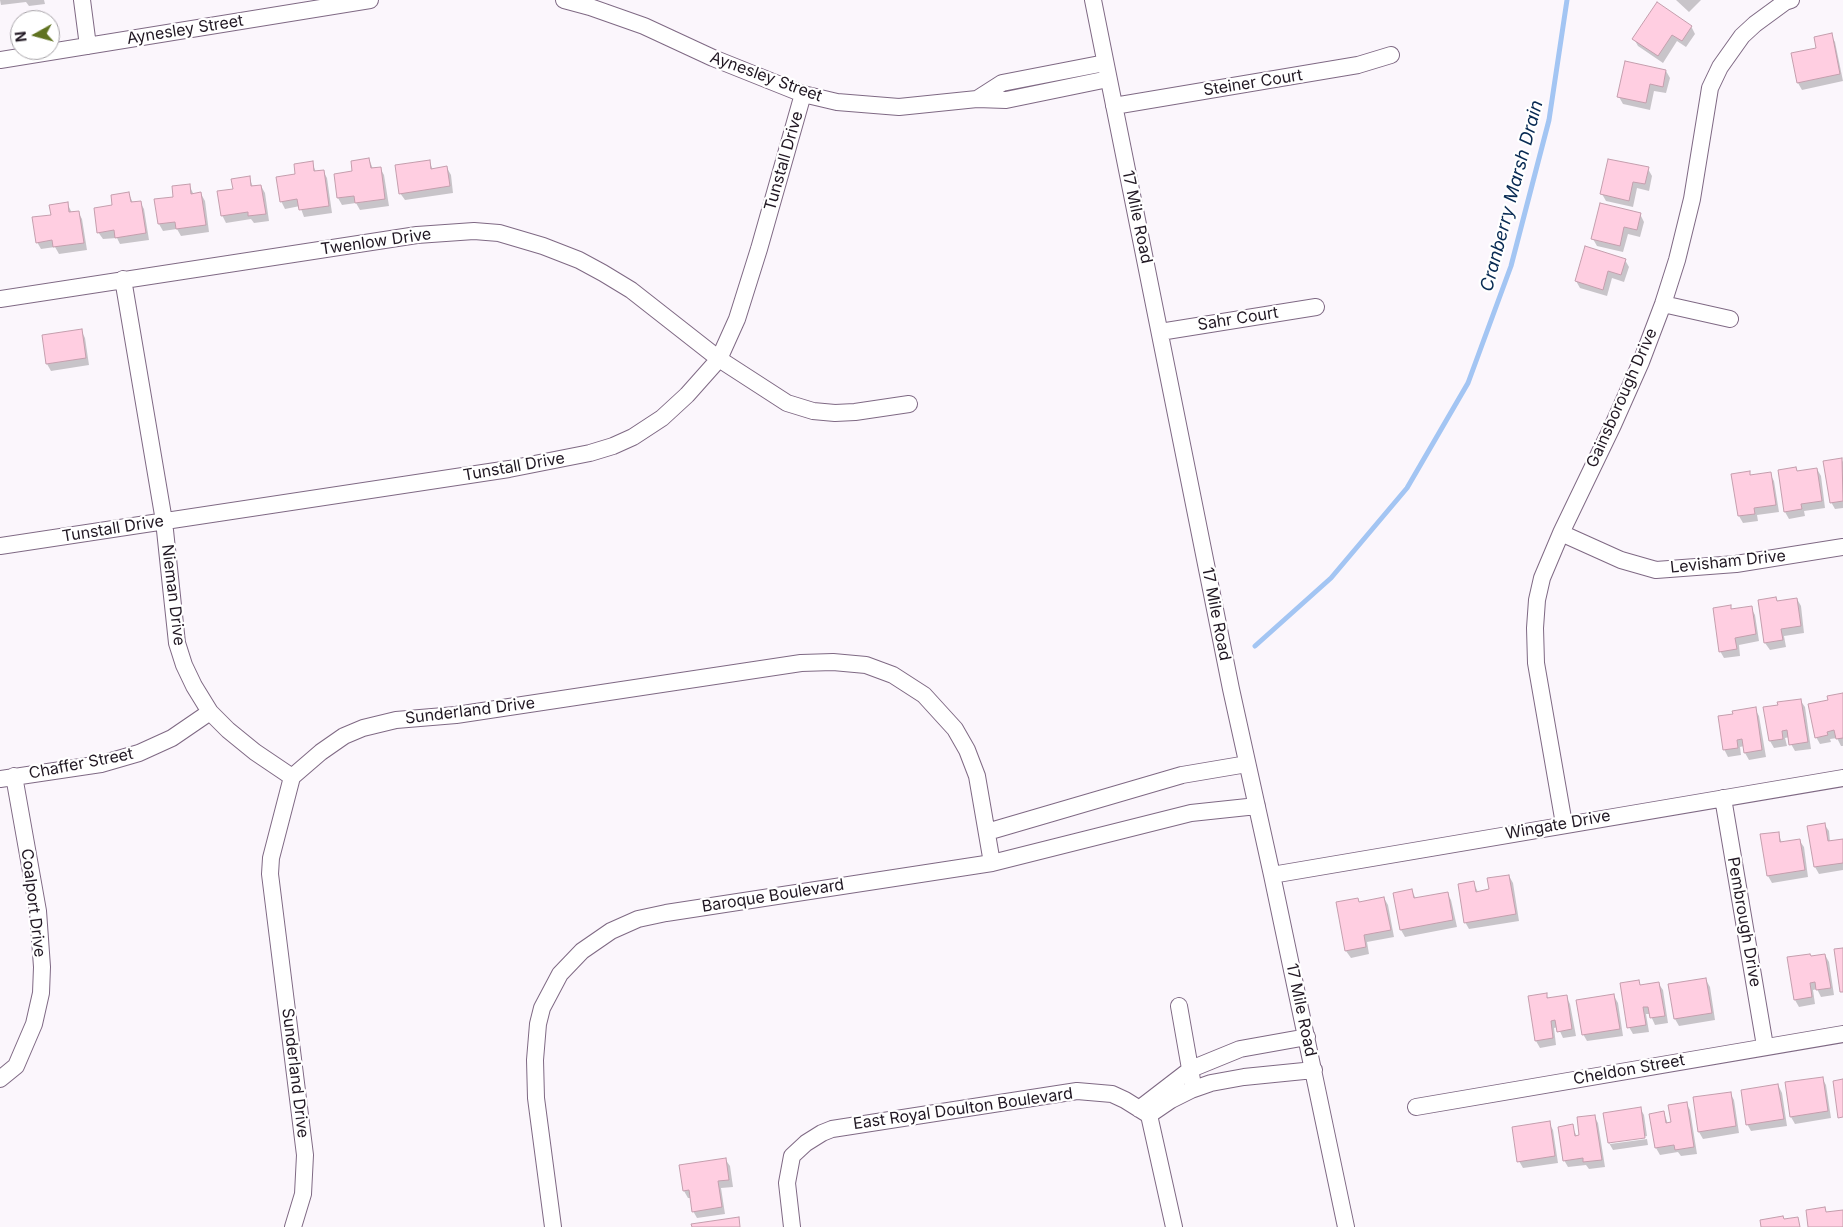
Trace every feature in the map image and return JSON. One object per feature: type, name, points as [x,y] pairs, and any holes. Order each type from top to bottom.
[{"type":"street","points":[[82,0],[88,46]]},
{"type":"street","name":"Aynesley Street","points":[[0,60],[370,0]]},
{"type":"street","name":"Aynesley Street","points":[[564,0],[644,26],[713,58],[803,94],[837,102],[899,107],[977,99],[1006,100],[1107,71]]},
{"type":"street","name":"17 Mile Road","points":[[1093,0],[1247,764],[1307,1037],[1346,1227]]},
{"type":"street","name":"Gainsborough Drive","points":[[1564,824],[1536,663],[1535,628],[1542,578],[1561,533],[1642,362],[1663,304],[1678,260],[1692,199],[1710,88],[1720,67],[1742,36],[1755,24],[1785,2],[1791,0]]},
{"type":"street","name":"Steiner Court","points":[[1114,106],[1358,65],[1390,55]]},
{"type":"street","name":"Tunstall Drive","points":[[0,546],[508,470],[598,451],[633,437],[662,418],[688,395],[719,359],[737,319],[759,250],[803,94]]},
{"type":"street","name":"Twenlow Drive","points":[[0,299],[417,235],[474,231],[499,233],[544,246],[579,260],[603,273],[631,290],[719,359],[786,403],[813,411],[855,412],[909,404]]},
{"type":"street","name":"Nieman Drive","points":[[123,280],[164,521],[177,643],[184,665],[210,712],[235,736],[292,777]]},
{"type":"street","points":[[1663,304],[1730,319]]},
{"type":"street","name":"Sahr Court","points":[[1160,332],[1316,307]]},
{"type":"street","name":"Levisham Drive","points":[[1561,533],[1621,560],[1656,570],[1736,564],[1843,547]]},
{"type":"street","name":"Sunderland Drive","points":[[293,1227],[303,1194],[305,1155],[270,874],[271,858],[292,777],[321,752],[344,736],[362,728],[396,720],[456,714],[801,663],[833,662],[866,665],[892,675],[924,695],[955,729],[967,750],[977,776],[992,863]]},
{"type":"street","name":"Chaffer Street","points":[[7,778],[101,764],[139,754],[172,738],[210,712]]},
{"type":"street","points":[[987,832],[1182,775],[1247,764]]},
{"type":"street","name":"Coalport Drive","points":[[0,1079],[16,1066],[34,1024],[41,993],[42,967],[38,911],[7,778]]},
{"type":"street","name":"Wingate Drive","points":[[1272,875],[1843,778]]},
{"type":"street","name":"Pembrough Drive","points":[[1722,798],[1765,1046]]},
{"type":"street","name":"Baroque Boulevard","points":[[553,1227],[536,1098],[536,1040],[542,1008],[560,974],[582,950],[611,931],[638,919],[666,913],[992,863],[1191,813],[1257,806]]},
{"type":"street","points":[[1179,1006],[1194,1089]]},
{"type":"street","name":"Cheldon Street","points":[[1416,1107],[1843,1034]]},
{"type":"street","points":[[1144,1112],[1191,1070],[1240,1049],[1307,1037]]},
{"type":"street","points":[[1144,1112],[1211,1083],[1244,1077],[1314,1070]]},
{"type":"street","name":"East Royal Doulton Boulevard","points":[[792,1227],[787,1183],[792,1156],[814,1138],[832,1129],[1077,1091],[1112,1094],[1144,1112]]},
{"type":"street","points":[[1144,1112],[1174,1227]]},
{"type":"building","points":[[1657,2],[1692,26],[1682,41],[1672,35],[1658,56],[1632,39]]},
{"type":"building","points":[[1832,33],[1840,74],[1797,83],[1791,53],[1816,48],[1814,37]]},
{"type":"building","points":[[1625,61],[1666,70],[1663,87],[1650,84],[1646,103],[1617,97]]},
{"type":"building","points":[[369,158],[371,168],[381,167],[385,199],[355,203],[354,196],[337,198],[334,174],[352,171],[351,161]]},
{"type":"building","points":[[1608,159],[1649,167],[1645,184],[1633,182],[1629,201],[1600,194]]},
{"type":"building","points":[[430,160],[431,169],[447,166],[450,186],[399,194],[395,165]]},
{"type":"building","points":[[313,161],[314,171],[324,170],[329,206],[299,210],[297,199],[280,202],[276,177],[295,174],[294,164]]},
{"type":"building","points":[[250,176],[251,186],[261,185],[266,214],[248,216],[248,212],[221,216],[217,191],[233,189],[231,179]]},
{"type":"building","points":[[190,184],[191,194],[201,192],[206,225],[176,229],[175,222],[158,224],[154,199],[173,197],[172,186]]},
{"type":"building","points":[[129,192],[131,202],[141,201],[146,233],[115,238],[114,230],[97,233],[94,208],[112,205],[111,195]]},
{"type":"building","points":[[68,202],[69,212],[79,211],[84,243],[53,247],[52,240],[36,243],[32,217],[51,215],[49,205]]},
{"type":"building","points":[[1600,203],[1641,213],[1637,230],[1624,227],[1620,246],[1591,239]]},
{"type":"building","points":[[1585,246],[1626,259],[1621,275],[1608,271],[1603,290],[1575,281]]},
{"type":"building","points":[[82,329],[86,358],[46,364],[42,335]]},
{"type":"building","points":[[1842,458],[1843,501],[1830,503],[1823,461]]},
{"type":"building","points":[[1796,467],[1797,471],[1817,468],[1822,501],[1801,504],[1802,509],[1784,512],[1778,470]]},
{"type":"building","points":[[1750,471],[1750,475],[1771,472],[1776,505],[1754,508],[1755,514],[1738,516],[1731,474]]},
{"type":"building","points":[[1776,597],[1777,601],[1797,598],[1801,626],[1781,629],[1783,640],[1764,643],[1758,600]]},
{"type":"building","points":[[1731,605],[1731,609],[1752,606],[1756,634],[1735,638],[1737,649],[1719,652],[1713,608]]},
{"type":"building","points":[[1843,693],[1843,738],[1836,739],[1834,730],[1827,732],[1828,735],[1815,738],[1808,704],[1828,700],[1827,696]]},
{"type":"building","points":[[1801,699],[1808,742],[1789,745],[1787,730],[1782,731],[1783,739],[1769,741],[1763,707],[1778,705],[1777,702]]},
{"type":"building","points":[[1756,707],[1762,750],[1744,753],[1742,739],[1737,740],[1738,748],[1723,750],[1718,716],[1733,714],[1732,711]]},
{"type":"building","points":[[1825,823],[1828,841],[1843,839],[1843,863],[1814,867],[1807,826]]},
{"type":"building","points":[[1779,832],[1780,842],[1800,839],[1805,870],[1767,876],[1760,834]]},
{"type":"building","points":[[1509,875],[1516,914],[1464,923],[1458,884],[1474,881],[1476,892],[1489,889],[1487,878]]},
{"type":"building","points":[[1412,889],[1414,898],[1448,892],[1453,920],[1400,930],[1393,893]]},
{"type":"building","points":[[1384,897],[1391,930],[1364,935],[1366,947],[1345,951],[1336,902],[1358,898],[1359,902]]},
{"type":"building","points":[[1843,948],[1843,992],[1840,992],[1834,949]]},
{"type":"building","points":[[1810,954],[1811,956],[1825,954],[1831,988],[1816,990],[1815,982],[1810,983],[1812,997],[1794,1000],[1787,957]]},
{"type":"building","points":[[1706,978],[1712,1013],[1674,1019],[1668,984]]},
{"type":"building","points":[[1639,980],[1640,985],[1659,982],[1665,1016],[1650,1018],[1648,1007],[1643,1007],[1646,1025],[1627,1028],[1620,983]]},
{"type":"building","points":[[1547,993],[1547,998],[1567,995],[1572,1029],[1557,1032],[1555,1020],[1551,1021],[1553,1038],[1535,1041],[1528,996]]},
{"type":"building","points":[[1614,994],[1620,1029],[1582,1035],[1576,1000]]},
{"type":"building","points":[[1823,1077],[1828,1111],[1790,1117],[1785,1082]]},
{"type":"building","points":[[1843,1079],[1843,1117],[1838,1118],[1833,1081]]},
{"type":"building","points":[[1778,1084],[1784,1119],[1746,1125],[1741,1090]]},
{"type":"building","points":[[1731,1092],[1736,1126],[1698,1132],[1693,1097]]},
{"type":"building","points":[[1687,1102],[1694,1147],[1675,1150],[1674,1145],[1655,1148],[1649,1114],[1664,1111],[1666,1123],[1671,1122],[1668,1105]]},
{"type":"building","points":[[1641,1107],[1645,1138],[1608,1143],[1603,1113]]},
{"type":"building","points":[[1595,1115],[1602,1160],[1583,1162],[1583,1158],[1563,1161],[1558,1127],[1573,1124],[1575,1136],[1579,1135],[1577,1117]]},
{"type":"building","points":[[1550,1121],[1555,1156],[1517,1162],[1512,1127]]},
{"type":"building","points":[[726,1158],[729,1180],[718,1181],[722,1207],[692,1212],[689,1190],[683,1191],[679,1165]]},
{"type":"building","points":[[1825,1207],[1826,1212],[1843,1210],[1843,1227],[1808,1227],[1806,1210]]},
{"type":"building","points":[[1783,1216],[1784,1219],[1798,1217],[1800,1227],[1761,1227],[1760,1220]]},
{"type":"building","points":[[739,1217],[740,1227],[692,1227],[691,1224]]},
{"type":"waterway","name":"Cranberry Marsh Drain","points":[[1255,646],[1331,578],[1407,488],[1468,383],[1511,266],[1549,120],[1567,0]]}]
